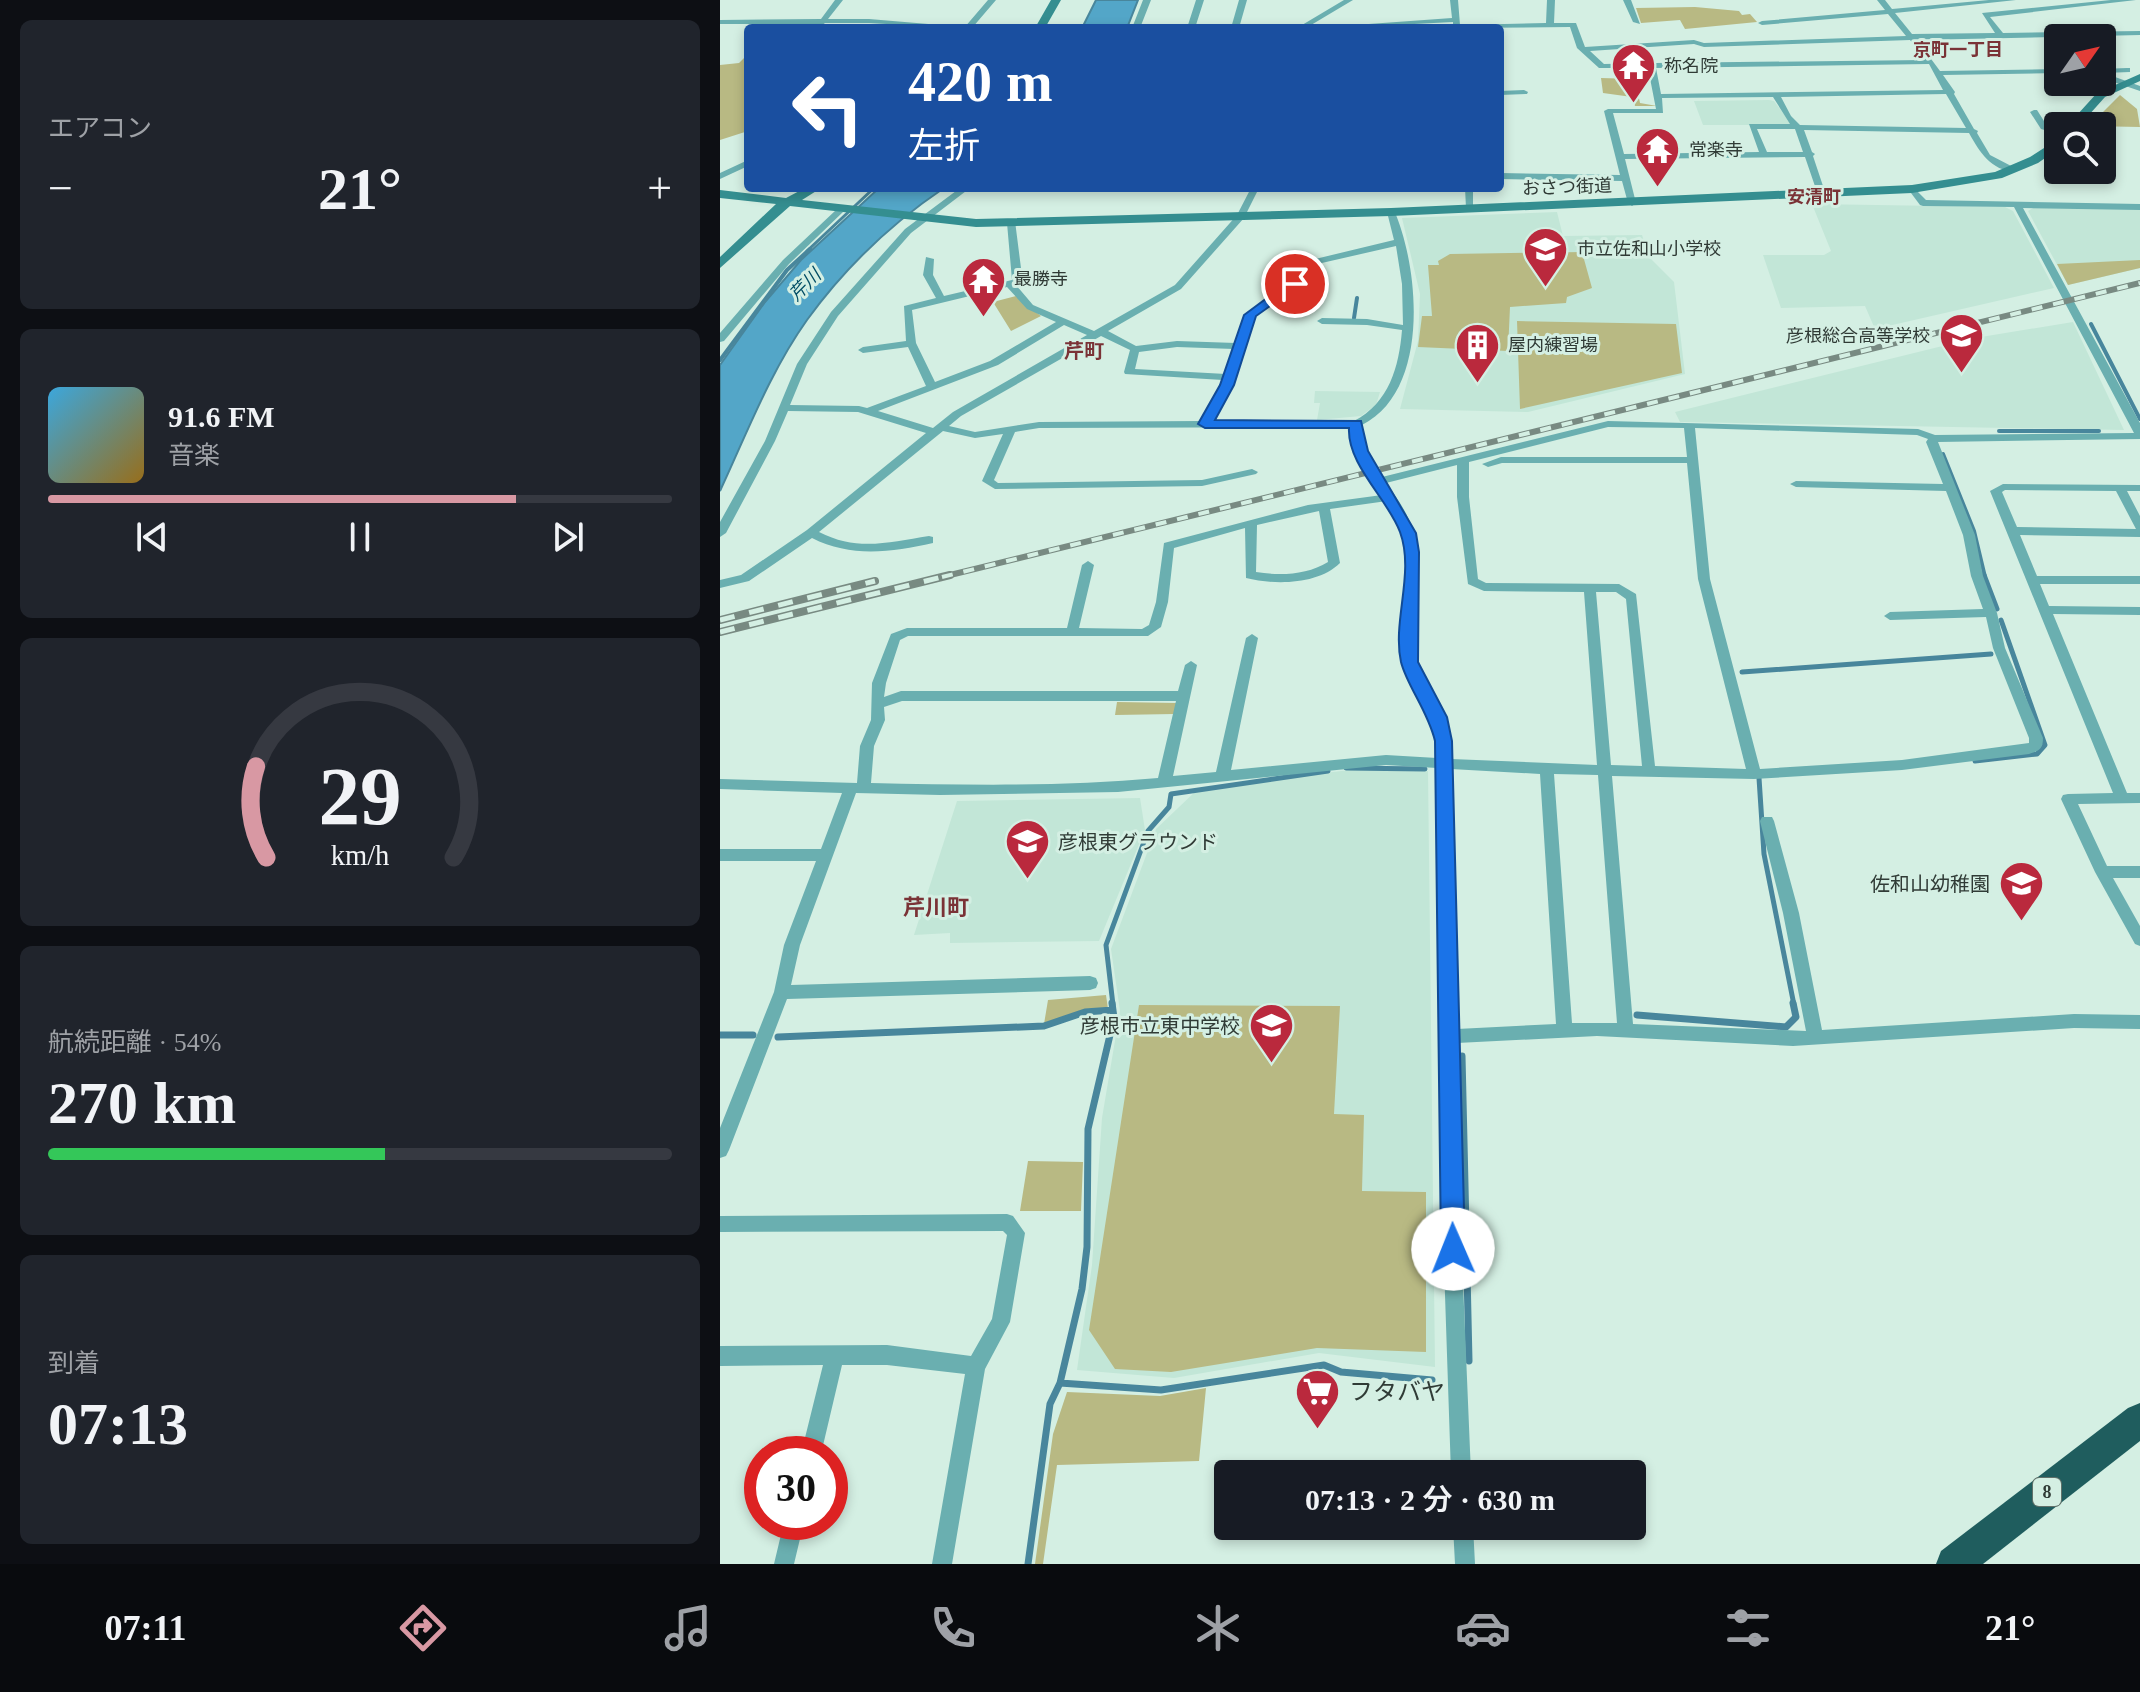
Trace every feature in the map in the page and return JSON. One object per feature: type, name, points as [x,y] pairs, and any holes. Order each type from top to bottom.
[{"type":"highway","name":"8","points":[[1954,1564],[2140,1420]]},
{"type":"street","points":[[720,22],[821,24],[839,0]]},
{"type":"street","points":[[971,24],[992,0]]},
{"type":"street","points":[[1042,24],[1056,0]]},
{"type":"street","points":[[1138,24],[1147,0]]},
{"type":"street","points":[[1192,24],[1200,0]]},
{"type":"street","points":[[1236,24],[1243,0]]},
{"type":"street","points":[[1334,0],[1348,1]]},
{"type":"street","points":[[1454,0],[1456,24]]},
{"type":"street","points":[[1550,26],[1551,0]]},
{"type":"street","points":[[1627,0],[1637,22]]},
{"type":"street","points":[[1881,0],[1914,37],[1939,73],[1987,157],[2012,170]]},
{"type":"street","points":[[1762,23],[2012,0]]},
{"type":"street","points":[[2001,35],[1985,15],[2132,0]]},
{"type":"street","points":[[1308,24],[1348,1]]},
{"type":"street","points":[[1504,26],[1573,25],[1583,49],[1602,66],[1931,62]]},
{"type":"street","points":[[1583,49],[1701,42],[1704,45],[2140,33]]},
{"type":"street","points":[[1632,203],[1608,111],[1660,111],[1660,96],[1645,47]]},
{"type":"street","points":[[1939,73],[2044,71]]},
{"type":"street","points":[[2116,75],[2140,77]]},
{"type":"street","points":[[2125,76],[2140,89]]},
{"type":"street","points":[[2086,112],[2125,76]]},
{"type":"street","points":[[1504,93],[1524,92]]},
{"type":"street","points":[[1660,96],[1951,92]]},
{"type":"street","points":[[1776,95],[1788,117],[1798,126],[1811,154],[1822,195]]},
{"type":"street","points":[[2034,112],[2044,127]]},
{"type":"street","points":[[1764,155],[1752,126],[1974,131]]},
{"type":"street","name":"おさつ街道","points":[[720,194],[919,218],[1012,223],[1391,212],[1912,189],[1978,180],[2012,170],[2044,151]]},
{"type":"street","points":[[1621,157],[1811,154]]},
{"type":"street","points":[[720,176],[744,165]]},
{"type":"street","points":[[1504,176],[1626,178]]},
{"type":"street","points":[[1912,189],[1923,203],[2140,207]]},
{"type":"street","points":[[720,264],[791,201],[808,192]]},
{"type":"street","points":[[720,533],[785,408],[802,364],[834,314],[919,218],[960,192]]},
{"type":"street","points":[[720,584],[745,578],[811,533],[936,430],[1178,287],[1241,216],[1253,192]]},
{"type":"street","points":[[1469,192],[1470,208]]},
{"type":"street","points":[[1464,465],[1608,424],[1918,432],[1934,438],[2140,435],[2017,205]]},
{"type":"street","points":[[720,339],[786,262],[843,210]]},
{"type":"street","points":[[785,408],[867,412],[936,430],[975,435],[1039,425],[1356,424],[1377,414],[1391,394],[1406,328],[1408,285],[1391,212]]},
{"type":"street","points":[[1012,223],[1013,282],[1030,307],[1135,349],[1177,344],[1239,346]]},
{"type":"street","points":[[1205,424],[1229,377],[1250,315],[1295,284],[1310,263],[1399,242]]},
{"type":"street","points":[[929,259],[928,275],[942,301]]},
{"type":"street","points":[[931,386],[911,343],[907,308],[1060,273]]},
{"type":"street","points":[[1322,321],[1367,322],[1406,328]]},
{"type":"street","points":[[867,412],[1006,357],[1063,322]]},
{"type":"street","points":[[863,350],[911,343]]},
{"type":"street","points":[[1135,349],[1129,372],[1229,377]]},
{"type":"street","points":[[1356,424],[1355,436],[1377,482],[1403,518],[1411,552],[1410,662],[1438,717],[1444,763],[1461,1460]]},
{"type":"street","points":[[1689,425],[1704,579],[1754,774]]},
{"type":"street","points":[[1011,429],[988,481],[995,486],[1202,483],[1252,472]]},
{"type":"street","points":[[720,784],[1036,789],[1164,783],[1386,760],[1547,769],[1754,774],[1902,765],[2036,746],[1999,648],[1991,613],[1977,576],[1969,535],[1932,442],[1934,438]]},
{"type":"street","points":[[1377,482],[1501,460],[1691,460]]},
{"type":"street","points":[[1464,465],[1463,497],[1472,581],[1484,587],[1619,588],[1632,597],[1649,771]]},
{"type":"street","points":[[1796,484],[1950,488]]},
{"type":"street","points":[[2122,798],[1996,491],[2003,487],[2140,488]]},
{"type":"street","points":[[2013,531],[2140,530],[2120,488]]},
{"type":"street","points":[[720,1150],[728,1105],[782,992],[792,945],[825,855],[858,787],[867,746],[878,720],[879,683],[895,637],[907,632],[1144,633],[1155,627],[1162,602],[1168,546],[1251,523],[1390,497]]},
{"type":"street","points":[[1251,523],[1250,575],[1265,579],[1324,571],[1334,563],[1324,508]]},
{"type":"street","points":[[811,533],[828,543],[871,550],[929,540]]},
{"type":"street","points":[[1072,632],[1088,565]]},
{"type":"street","points":[[2033,580],[2140,580]]},
{"type":"street","points":[[1590,588],[1601,771],[1615,870],[1625,1029]]},
{"type":"street","points":[[2045,610],[2138,615]]},
{"type":"street","points":[[1890,616],[1991,613]]},
{"type":"street","points":[[1222,778],[1252,638]]},
{"type":"street","points":[[1164,783],[1191,665]]},
{"type":"street","points":[[877,704],[901,696],[1185,696]]},
{"type":"street","points":[[1547,769],[1564,1030]]},
{"type":"street","points":[[2140,798],[2068,799],[2102,872],[2140,940]]},
{"type":"street","points":[[1767,821],[1791,913],[1815,1037]]},
{"type":"street","points":[[720,855],[825,855]]},
{"type":"street","points":[[2102,872],[2140,872]]},
{"type":"street","points":[[782,992],[1090,983]]},
{"type":"street","points":[[1449,1036],[1625,1029],[1739,1038],[1815,1037],[2074,1021],[2140,1022]]},
{"type":"street","points":[[720,1224],[1007,1222],[1016,1233],[1001,1322],[976,1366],[942,1564]]},
{"type":"street","points":[[815,1436],[835,1354]]},
{"type":"street","points":[[720,1356],[887,1355],[976,1366]]},
{"type":"street","points":[[784,1564],[790,1540]]},
{"type":"street","points":[[1464,1540],[1465,1564]]},
{"type":"shaded area","points":[[1694,101],[1774,101],[1792,125],[1703,125]]},
{"type":"shaded area","points":[[1812,204],[2005,207],[2013,211],[2054,288],[1875,329],[1865,306],[1781,308],[1763,255],[1824,255],[1831,251]]},
{"type":"shaded area","points":[[2033,208],[2140,209],[2140,268],[2068,285],[2028,211]]},
{"type":"shaded area","name":"市立佐和山小学校","points":[[1557,212],[1563,236],[1642,235],[1649,257],[1674,282],[1685,374],[1528,412],[1400,409],[1418,341],[1420,294],[1402,218]]},
{"type":"shaded area","name":"彦根総合高等学校","points":[[2073,322],[2124,430],[1680,422],[1675,412],[1975,338]]},
{"type":"shaded area","points":[[1315,391],[1380,392],[1376,405],[1361,416],[1317,420],[1320,403],[1314,403]]},
{"type":"shaded area","name":"彦根市立東中学校","points":[[1375,767],[1428,771],[1435,1367],[1319,1353],[1174,1378],[1077,1370],[1092,1265],[1102,1118],[1120,1011],[1111,949],[1156,829],[1199,788]]},
{"type":"shaded area","name":"彦根東グラウンド","points":[[1140,798],[1145,830],[1099,941],[950,943],[950,933],[914,935],[957,801]]},
{"type":"green space","points":[[1695,7],[1739,11],[1742,15],[1750,14],[1757,22],[1685,29],[1680,20],[1641,23],[1636,8]]},
{"type":"green space","points":[[744,58],[744,132],[720,140],[720,65],[739,63]]},
{"type":"green space","points":[[1601,78],[1635,79],[1640,103],[1657,106],[1635,106],[1632,97],[1603,93]]},
{"type":"green space","points":[[2120,95],[2137,109],[2140,127],[2116,127],[2116,112],[2103,112]]},
{"type":"green space","points":[[1582,252],[1592,288],[1567,297],[1566,303],[1510,307],[1508,351],[1418,347],[1422,316],[1432,316],[1428,265],[1439,265],[1438,261],[1450,254]]},
{"type":"green space","points":[[2140,260],[2140,268],[2068,285],[2057,264]]},
{"type":"green space","points":[[1016,296],[1041,316],[1011,331],[993,302]]},
{"type":"green space","points":[[1517,321],[1676,324],[1682,373],[1520,409]]},
{"type":"green space","points":[[1117,702],[1177,703],[1174,714],[1115,715]]},
{"type":"green space","points":[[1106,995],[1108,1009],[1084,1011],[1044,1024],[1048,1000]]},
{"type":"green space","points":[[1139,1005],[1340,1006],[1334,1114],[1364,1115],[1362,1191],[1426,1192],[1426,1352],[1317,1348],[1171,1372],[1115,1369],[1089,1330]]},
{"type":"green space","points":[[1028,1161],[1083,1162],[1081,1211],[1020,1211]]},
{"type":"green space","points":[[1206,1388],[1199,1461],[1057,1465],[1043,1564],[1035,1564],[1053,1434],[1067,1392],[1160,1396]]},
{"type":"water","points":[[1096,0],[1138,0],[1129,24],[1084,24]]},
{"type":"water","name":"芹川","points":[[875,192],[939,192],[870,248],[807,320],[770,382],[720,491],[720,365],[765,302],[801,260]]},
{"type":"waterway","points":[[807,251],[870,192]]},
{"type":"waterway","points":[[720,360],[787,270],[810,249]]},
{"type":"waterway","points":[[1354,318],[1357,298]]},
{"type":"waterway","points":[[2091,324],[2140,419]]},
{"type":"waterway","points":[[1999,431],[2099,431]]},
{"type":"waterway","points":[[1943,454],[1974,531],[1985,577]]},
{"type":"waterway","points":[[1984,575],[1997,609]]},
{"type":"waterway","points":[[1975,761],[2037,754],[2045,745],[2001,620]]},
{"type":"waterway","points":[[1742,672],[1991,654]]},
{"type":"waterway","points":[[1346,768],[1425,769]]},
{"type":"waterway","points":[[1113,1005],[1106,945],[1148,831],[1169,807],[1171,794],[1328,771]]},
{"type":"waterway","points":[[1759,778],[1764,854],[1794,1005]]},
{"type":"waterway","points":[[1112,1003],[1113,1010]]},
{"type":"waterway","points":[[1637,1015],[1786,1027],[1796,1017],[1793,1003]]},
{"type":"waterway","points":[[778,1037],[1044,1026],[1085,1012],[1113,1010]]},
{"type":"waterway","points":[[1060,1383],[1082,1289],[1087,1247],[1088,1129],[1114,1018],[1113,1010]]},
{"type":"waterway","points":[[720,1035],[753,1035]]},
{"type":"waterway","points":[[1462,1056],[1466,1228]]},
{"type":"waterway","points":[[1467,1273],[1469,1361]]},
{"type":"waterway","points":[[1060,1383],[1161,1390],[1324,1365],[1341,1372],[1432,1380]]},
{"type":"waterway","points":[[1028,1564],[1050,1404],[1060,1383]]},
{"type":"railway","points":[[942,577],[2140,283]]},
{"type":"railway","points":[[720,632],[950,575]]},
{"type":"railway","points":[[720,620],[875,581]]},
{"type":"place","name":"称名院","points":[[1633,105]]},
{"type":"place","name":"常楽寺","points":[[1658,189]]},
{"type":"place","name":"市立佐和山小学校","points":[[1546,288]]},
{"type":"place","name":"最勝寺","points":[[983,318]]},
{"type":"place","name":"彦根総合高等学校","points":[[1961,375]]},
{"type":"place","name":"屋内練習場","points":[[1477,384]]},
{"type":"place","name":"彦根東グラウンド","points":[[1027,881]]},
{"type":"place","name":"佐和山幼稚園","points":[[2021,923]]},
{"type":"place","name":"彦根市立東中学校","points":[[1271,1065]]},
{"type":"place","name":"フタバヤ","points":[[1318,1431]]},
{"type":"district","name":"京町一丁目","points":[[1958,50]]},
{"type":"district","name":"安清町","points":[[1814,197]]},
{"type":"district","name":"芹町","points":[[1084,351]]},
{"type":"district","name":"芹川町","points":[[936,907]]},
{"type":"route","points":[[1295,284],[1250,315],[1227,385],[1205,424],[1356,424],[1355,436],[1361,451],[1377,482],[1403,518],[1408,533],[1411,552],[1410,662],[1418,685],[1438,717],[1444,741],[1453,1249]]}]
